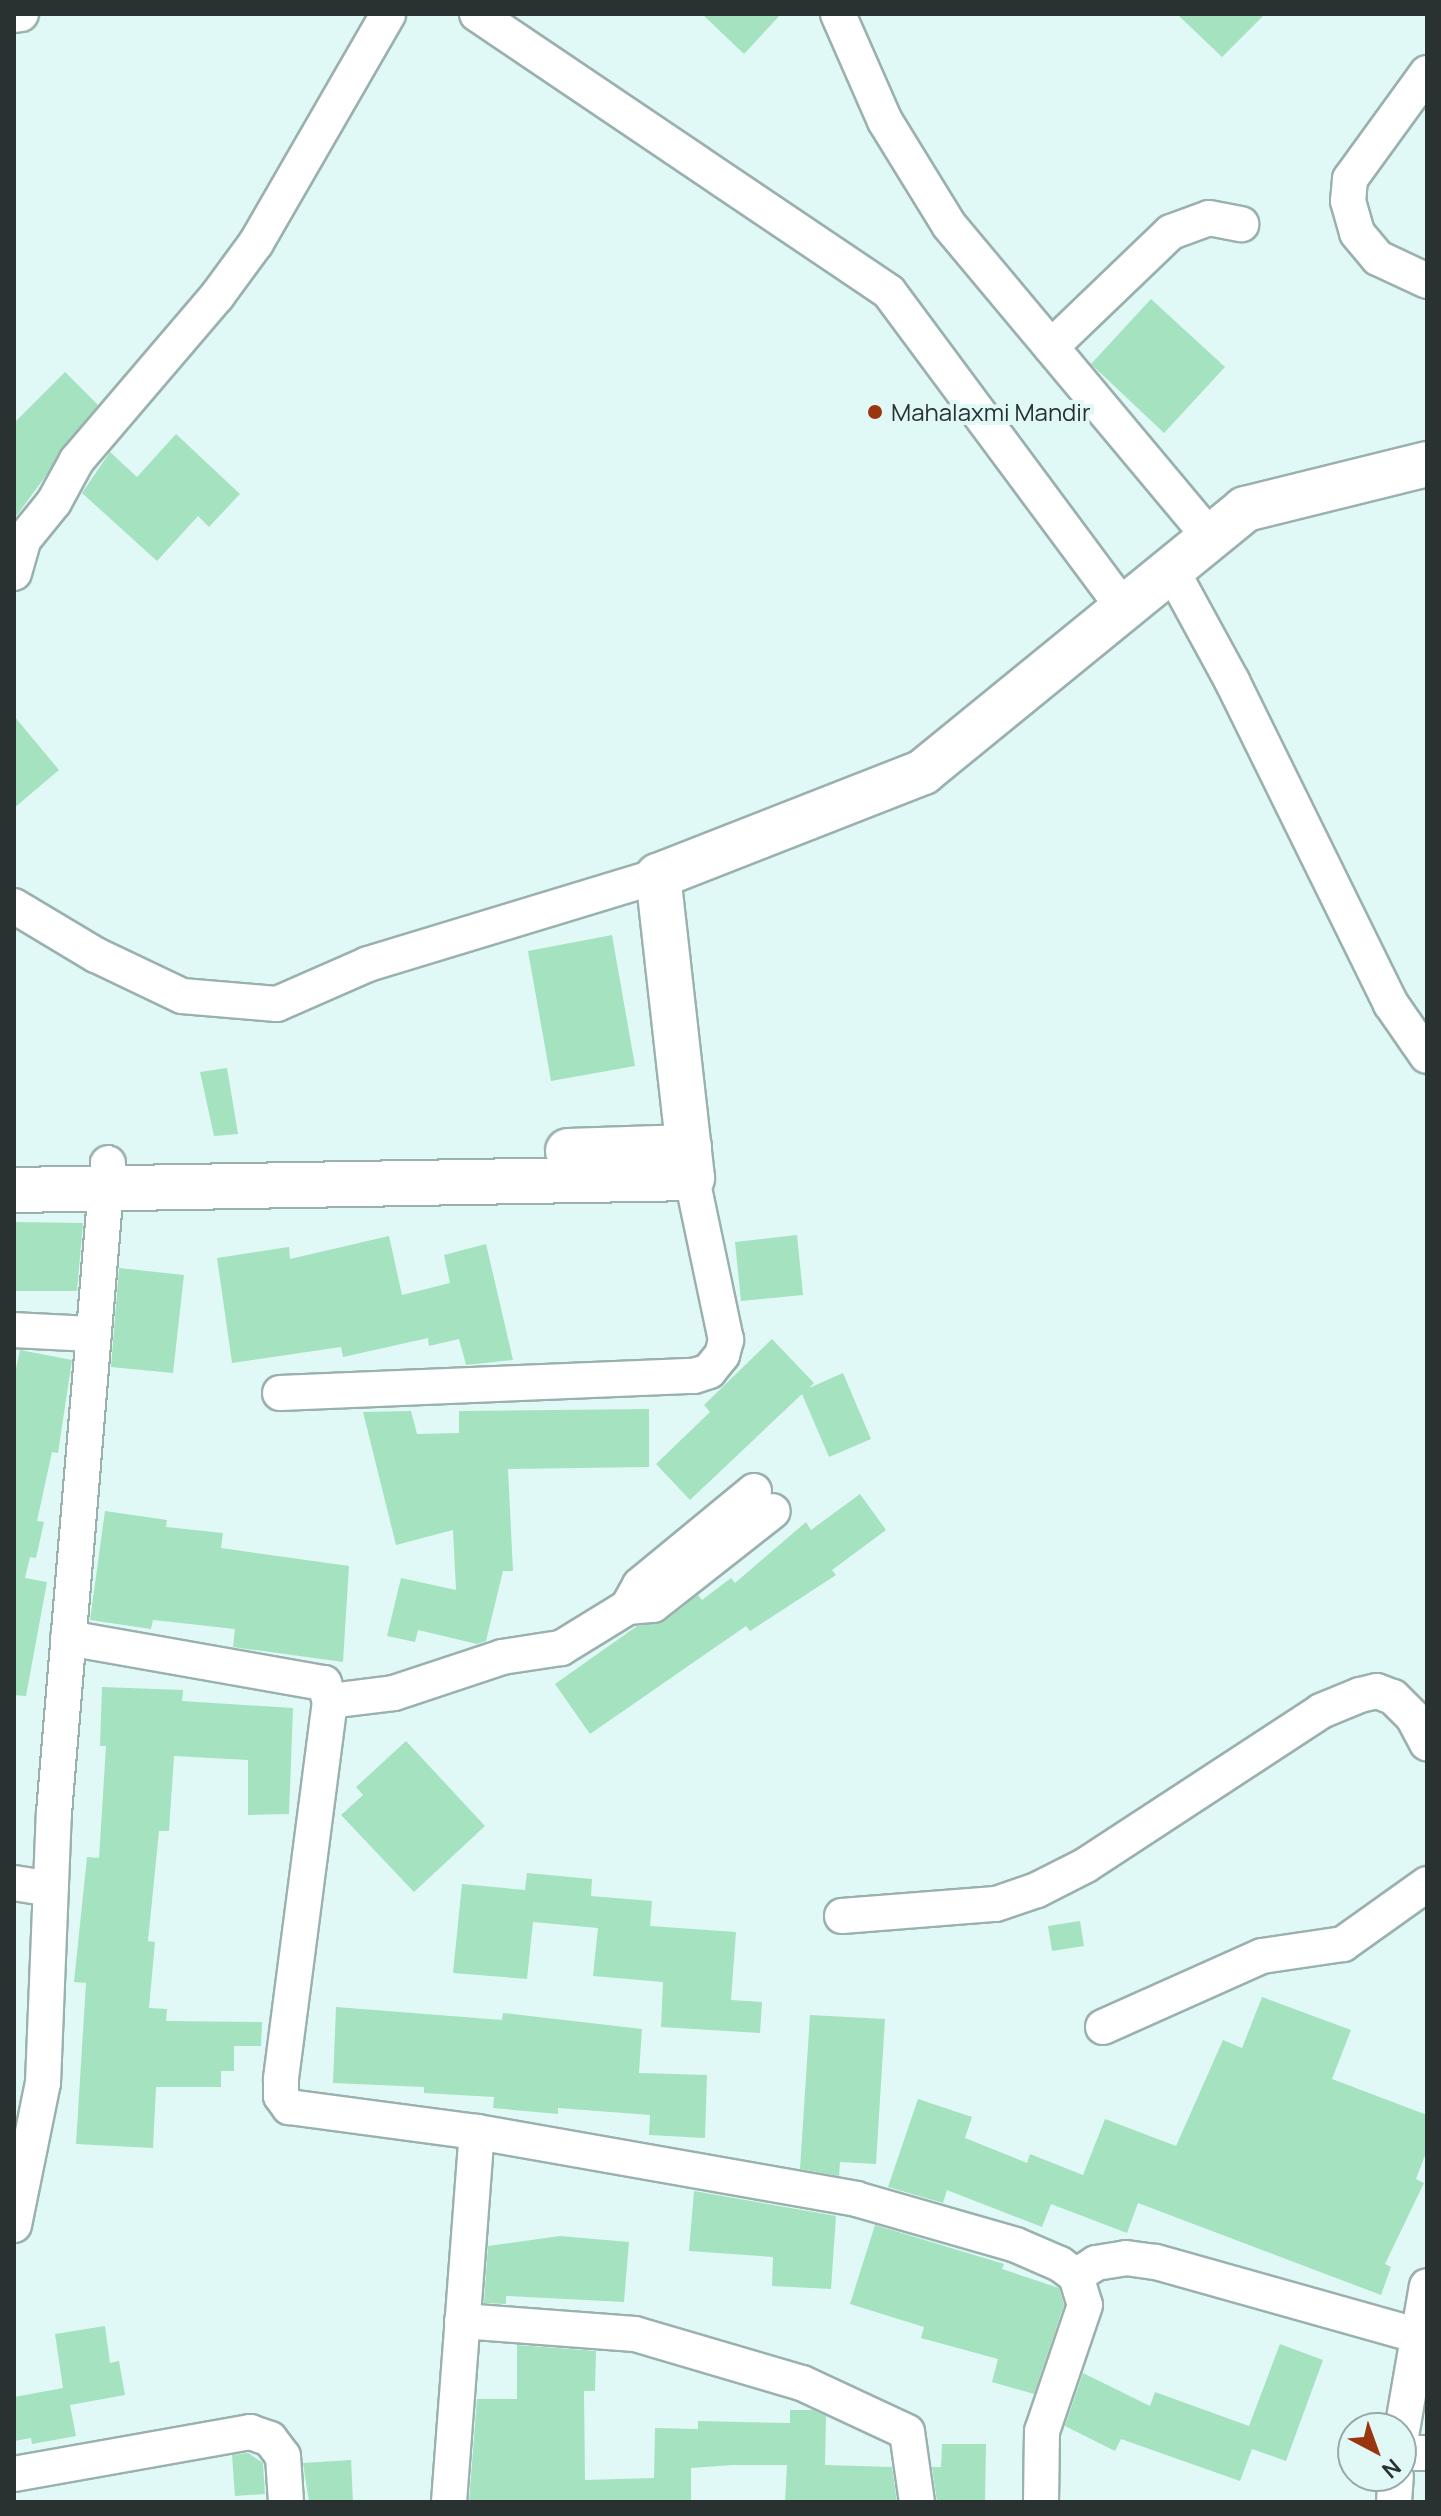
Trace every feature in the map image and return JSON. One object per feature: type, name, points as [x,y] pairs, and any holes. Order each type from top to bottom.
[{"type":"street","points":[[14,15],[21,14]]},
{"type":"street","points":[[14,573],[24,539],[54,502],[77,460],[217,296],[256,243],[388,14]]},
{"type":"street","points":[[477,14],[889,292],[1124,608]]},
{"type":"street","points":[[838,14],[885,121],[949,225],[1210,537]]},
{"type":"street","points":[[1427,73],[1358,167],[1348,201],[1357,233],[1378,258],[1427,281]]},
{"type":"street","points":[[1051,347],[1171,232],[1209,218],[1241,224]]},
{"type":"street","points":[[14,906],[96,955],[182,996],[277,1004],[368,964],[658,876],[923,772],[1245,509],[1427,464]]},
{"type":"street","points":[[1171,569],[1232,681],[1391,1004],[1427,1056]]},
{"type":"street","points":[[280,1393],[694,1376],[709,1371],[722,1355],[726,1340],[690,1162],[658,876]]},
{"type":"street","points":[[14,1190],[107,1177],[690,1162]]},
{"type":"street","points":[[14,1165],[107,1177]]},
{"type":"street","points":[[14,2225],[43,2083],[51,1889],[68,1638],[107,1177]]},
{"type":"street","points":[[14,1330],[94,1334]]},
{"type":"street","points":[[330,1701],[394,1693],[502,1657],[561,1648],[628,1607],[640,1585],[763,1501]]},
{"type":"street","points":[[68,1638],[304,1676],[324,1683],[330,1701],[281,2096],[289,2107],[477,2132],[856,2199],[1016,2245],[1076,2276],[1085,2305],[1042,2431],[1041,2502]]},
{"type":"street","points":[[842,1916],[996,1904],[1037,1890],[1086,1865],[1321,1711],[1360,1695],[1377,1691],[1393,1697],[1413,1717],[1427,1743]]},
{"type":"street","points":[[14,1883],[51,1889]]},
{"type":"street","points":[[1103,2027],[1262,1956],[1343,1944],[1427,1884]]},
{"type":"street","points":[[449,2502],[477,2132]]},
{"type":"street","points":[[1076,2276],[1096,2263],[1126,2258],[1156,2262],[1415,2335]]},
{"type":"street","points":[[1404,2412],[1415,2335],[1427,2286]]},
{"type":"street","points":[[462,2321],[635,2334],[802,2383],[907,2432],[917,2502]]},
{"type":"street","points":[[14,2474],[250,2432],[270,2439],[283,2456],[286,2502]]},
{"type":"building","points":[[702,14],[781,14],[744,54]]},
{"type":"building","points":[[1177,14],[1265,14],[1222,57]]},
{"type":"building","points":[[1151,299],[1225,367],[1164,433],[1091,364]]},
{"type":"building","points":[[65,372],[98,405],[14,519],[14,423]]},
{"type":"building","points":[[176,434],[240,494],[209,527],[198,516],[157,561],[82,493],[110,452],[137,477]]},
{"type":"building","points":[[14,716],[59,770],[14,808]]},
{"type":"building","points":[[612,935],[635,1066],[551,1081],[528,951]]},
{"type":"building","points":[[227,1068],[238,1134],[214,1136],[200,1072]]},
{"type":"building","points":[[14,1222],[83,1223],[77,1291],[14,1291]]},
{"type":"building","points":[[797,1235],[803,1295],[741,1301],[735,1242]]},
{"type":"building","points":[[389,1236],[402,1295],[450,1283],[444,1255],[486,1244],[513,1360],[466,1365],[459,1339],[429,1346],[428,1338],[343,1357],[341,1347],[232,1363],[217,1258],[289,1247],[290,1259]]},
{"type":"building","points":[[119,1268],[184,1275],[173,1373],[111,1367]]},
{"type":"building","points":[[772,1339],[814,1383],[809,1388],[843,1373],[871,1439],[829,1457],[802,1394],[690,1500],[656,1464],[710,1412],[704,1405]]},
{"type":"building","points":[[20,1350],[72,1360],[58,1453],[52,1452],[37,1521],[44,1522],[36,1558],[30,1557],[25,1578],[47,1582],[26,1696],[14,1695],[14,1378]]},
{"type":"building","points":[[649,1409],[649,1467],[508,1469],[513,1571],[503,1571],[486,1641],[477,1644],[418,1630],[415,1642],[387,1636],[401,1578],[456,1590],[453,1530],[396,1545],[363,1412],[411,1411],[417,1434],[459,1433],[459,1411]]},
{"type":"building","points":[[860,1494],[886,1530],[832,1570],[836,1575],[750,1631],[746,1626],[590,1734],[555,1684],[637,1626],[665,1621],[698,1595],[702,1600],[731,1578],[735,1583],[806,1522],[811,1530]]},
{"type":"building","points":[[105,1511],[167,1520],[166,1527],[223,1533],[221,1548],[349,1566],[343,1662],[233,1647],[235,1629],[153,1620],[151,1629],[90,1620]]},
{"type":"building","points":[[102,1687],[183,1690],[182,1701],[293,1708],[289,1814],[248,1815],[248,1760],[174,1756],[169,1831],[159,1831],[148,1941],[155,1942],[149,2008],[167,2009],[166,2021],[262,2022],[261,2046],[234,2046],[234,2071],[221,2071],[221,2087],[156,2087],[153,2148],[76,2144],[86,1983],[74,1982],[87,1857],[99,1858],[106,1746],[100,1746]]},
{"type":"building","points":[[406,1741],[485,1826],[414,1892],[341,1815],[363,1795],[356,1787]]},
{"type":"building","points":[[527,1873],[592,1879],[591,1896],[652,1901],[650,1926],[736,1932],[731,2000],[762,2002],[760,2033],[661,2027],[663,1982],[593,1976],[598,1928],[533,1922],[527,1979],[453,1973],[462,1884],[525,1890]]},
{"type":"building","points":[[1080,1921],[1084,1946],[1052,1951],[1048,1926]]},
{"type":"building","points":[[1262,1997],[1351,2030],[1332,2079],[1427,2115],[1427,2150],[1416,2179],[1424,2183],[1385,2264],[1391,2267],[1381,2295],[1138,2203],[1127,2233],[1051,2204],[1042,2227],[947,2190],[943,2203],[888,2187],[918,2099],[972,2117],[965,2138],[1027,2163],[1030,2154],[1083,2175],[1105,2119],[1176,2146],[1223,2040],[1242,2048]]},
{"type":"building","points":[[336,2007],[502,2020],[503,2013],[642,2029],[639,2073],[707,2075],[705,2138],[649,2135],[650,2115],[558,2108],[558,2114],[493,2108],[494,2097],[424,2093],[424,2087],[333,2083]]},
{"type":"building","points":[[810,2015],[885,2019],[876,2164],[840,2162],[839,2176],[800,2169]]},
{"type":"building","points":[[694,2191],[836,2216],[831,2289],[772,2286],[773,2257],[689,2251]]},
{"type":"building","points":[[875,2225],[1004,2264],[1002,2269],[1059,2288],[1064,2305],[1034,2394],[992,2382],[998,2359],[921,2338],[924,2327],[850,2304]]},
{"type":"building","points":[[560,2236],[629,2242],[624,2302],[506,2296],[506,2304],[484,2303],[488,2246]]},
{"type":"building","points":[[105,2326],[110,2363],[119,2361],[125,2395],[70,2405],[76,2436],[32,2444],[31,2438],[14,2441],[14,2397],[63,2388],[55,2334]]},
{"type":"building","points":[[1280,2344],[1323,2360],[1286,2461],[1252,2449],[1240,2481],[1121,2439],[1115,2451],[1065,2426],[1083,2373],[1150,2406],[1155,2392],[1249,2426]]},
{"type":"building","points":[[517,2345],[596,2351],[595,2391],[584,2391],[585,2480],[654,2478],[655,2428],[698,2429],[698,2421],[790,2423],[790,2410],[813,2410],[826,2416],[825,2465],[892,2467],[897,2502],[785,2502],[787,2465],[733,2465],[691,2468],[691,2502],[469,2502],[477,2399],[517,2399]]},
{"type":"building","points":[[942,2444],[986,2444],[985,2502],[937,2502],[932,2467],[941,2467]]},
{"type":"building","points":[[248,2453],[263,2463],[265,2494],[235,2496],[232,2455]]},
{"type":"building","points":[[351,2460],[353,2502],[309,2502],[303,2463]]},
{"type":"place","name":"Mahalaxmi Mandir","points":[[875,412]]}]
